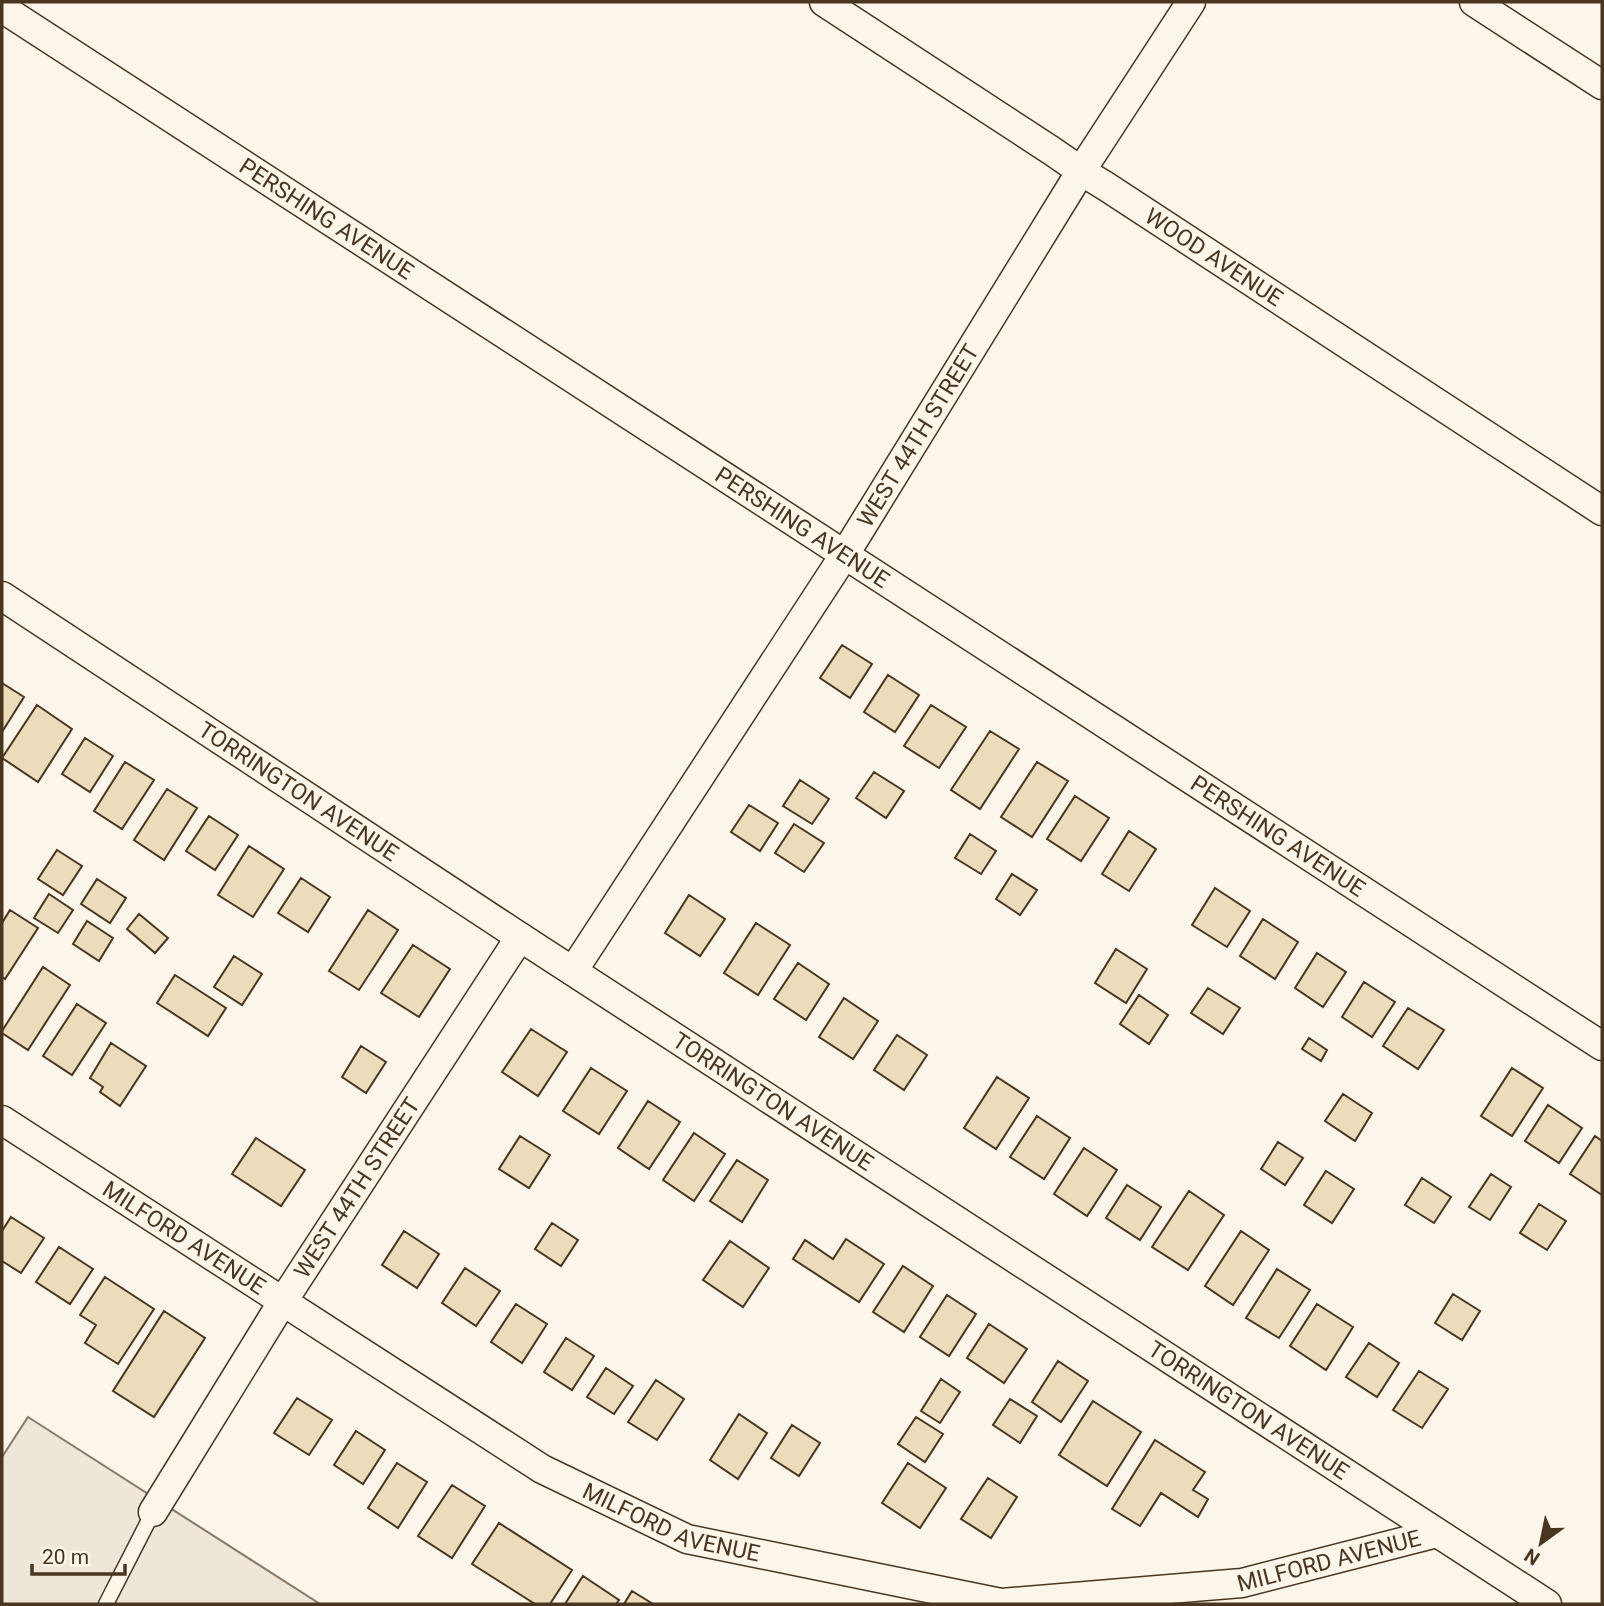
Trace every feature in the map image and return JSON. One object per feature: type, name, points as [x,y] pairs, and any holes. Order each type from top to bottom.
[{"type":"street","name":"WOOD AVENUE","points":[[824,2],[1602,511]]},
{"type":"street","name":"WEST 44TH STREET","points":[[573,971],[845,554],[1081,171],[1191,2]]},
{"type":"street","points":[[1475,2],[1602,85]]},
{"type":"street","name":"PERSHING AVENUE","points":[[2,8],[1602,1045]]},
{"type":"street","name":"TORRINGTON AVENUE","points":[[2,596],[520,937],[1546,1604]]},
{"type":"street","name":"WEST 44TH STREET","points":[[153,1513],[283,1301],[520,937]]},
{"type":"street","name":"MILFORD AVENUE","points":[[2,1120],[542,1469],[687,1539],[1001,1603],[1242,1583],[1437,1533]]},
{"type":"lane","points":[[106,1604],[153,1513]]},
{"type":"shaded area","points":[[28,1417],[320,1604],[2,1604],[2,1457]]},
{"type":"building","points":[[842,645],[872,664],[850,698],[820,678]]},
{"type":"building","points":[[888,675],[919,695],[895,732],[864,712]]},
{"type":"building","points":[[2,683],[24,697],[2,732]]},
{"type":"building","points":[[37,705],[72,729],[38,782],[2,758]]},
{"type":"building","points":[[931,705],[966,727],[939,768],[904,746]]},
{"type":"building","points":[[990,731],[1019,749],[980,809],[951,790]]},
{"type":"building","points":[[85,738],[113,756],[90,792],[62,774]]},
{"type":"building","points":[[125,762],[154,780],[122,829],[94,811]]},
{"type":"building","points":[[1037,762],[1068,781],[1032,837],[1001,817]]},
{"type":"building","points":[[874,772],[904,791],[886,818],[856,798]]},
{"type":"building","points":[[800,780],[829,799],[812,824],[783,806]]},
{"type":"building","points":[[167,789],[197,808],[164,860],[134,840]]},
{"type":"building","points":[[1075,796],[1109,818],[1081,861],[1047,839]]},
{"type":"building","points":[[749,805],[778,823],[760,851],[731,832]]},
{"type":"building","points":[[209,816],[238,835],[215,870],[186,851]]},
{"type":"building","points":[[794,824],[824,843],[804,872],[775,853]]},
{"type":"building","points":[[1129,831],[1156,849],[1129,891],[1102,874]]},
{"type":"building","points":[[970,834],[996,851],[981,874],[955,858]]},
{"type":"building","points":[[249,846],[284,869],[253,917],[218,895]]},
{"type":"building","points":[[57,850],[82,866],[63,895],[38,879]]},
{"type":"building","points":[[1012,874],[1037,890],[1020,915],[996,899]]},
{"type":"building","points":[[301,878],[330,897],[308,932],[278,913]]},
{"type":"building","points":[[97,879],[126,898],[110,923],[81,904]]},
{"type":"building","points":[[1215,888],[1250,911],[1227,947],[1192,925]]},
{"type":"building","points":[[49,894],[73,910],[58,933],[34,918]]},
{"type":"building","points":[[689,895],[725,919],[700,956],[665,933]]},
{"type":"building","points":[[10,910],[38,928],[5,979],[2,977],[2,923]]},
{"type":"building","points":[[368,910],[398,930],[359,990],[329,971]]},
{"type":"building","points":[[139,914],[168,938],[155,953],[127,929]]},
{"type":"building","points":[[1263,919],[1298,942],[1275,979],[1240,956]]},
{"type":"building","points":[[87,921],[113,938],[99,961],[73,944]]},
{"type":"building","points":[[756,923],[790,945],[758,995],[724,973]]},
{"type":"building","points":[[413,945],[450,969],[419,1017],[381,993]]},
{"type":"building","points":[[1116,949],[1147,969],[1126,1003],[1095,983]]},
{"type":"building","points":[[1317,953],[1346,972],[1323,1007],[1295,988]]},
{"type":"building","points":[[234,956],[262,974],[242,1005],[214,987]]},
{"type":"building","points":[[798,963],[829,984],[806,1020],[774,999]]},
{"type":"building","points":[[43,967],[70,985],[28,1050],[2,1031]]},
{"type":"building","points":[[175,975],[226,1008],[208,1036],[157,1003]]},
{"type":"building","points":[[1364,982],[1395,1002],[1372,1037],[1342,1017]]},
{"type":"building","points":[[1208,988],[1240,1008],[1223,1034],[1191,1013]]},
{"type":"building","points":[[1139,995],[1168,1015],[1149,1044],[1120,1024]]},
{"type":"building","points":[[844,998],[878,1021],[853,1059],[819,1037]]},
{"type":"building","points":[[77,1004],[106,1023],[72,1075],[43,1056]]},
{"type":"building","points":[[1408,1008],[1444,1030],[1418,1069],[1383,1046]]},
{"type":"building","points":[[531,1029],[567,1052],[538,1096],[502,1072]]},
{"type":"building","points":[[897,1035],[927,1055],[904,1090],[874,1070]]},
{"type":"building","points":[[1309,1038],[1327,1050],[1321,1061],[1302,1049]]},
{"type":"building","points":[[111,1043],[146,1066],[120,1106],[100,1092],[103,1087],[90,1078]]},
{"type":"building","points":[[361,1046],[386,1062],[366,1093],[342,1077]]},
{"type":"building","points":[[591,1068],[627,1091],[599,1134],[563,1111]]},
{"type":"building","points":[[1512,1068],[1543,1088],[1512,1136],[1481,1116]]},
{"type":"building","points":[[997,1077],[1029,1098],[996,1149],[964,1128]]},
{"type":"building","points":[[1343,1094],[1372,1113],[1355,1141],[1325,1121]]},
{"type":"building","points":[[648,1101],[680,1122],[649,1169],[618,1148]]},
{"type":"building","points":[[1548,1105],[1582,1128],[1559,1163],[1525,1141]]},
{"type":"building","points":[[1037,1116],[1070,1138],[1044,1179],[1010,1157]]},
{"type":"building","points":[[694,1133],[725,1154],[694,1201],[663,1180]]},
{"type":"building","points":[[520,1136],[550,1155],[529,1188],[499,1169]]},
{"type":"building","points":[[1595,1136],[1602,1141],[1602,1195],[1570,1174]]},
{"type":"building","points":[[256,1138],[305,1170],[281,1206],[232,1174]]},
{"type":"building","points":[[1278,1142],[1303,1158],[1285,1185],[1261,1169]]},
{"type":"building","points":[[1084,1148],[1117,1170],[1087,1216],[1054,1194]]},
{"type":"building","points":[[737,1160],[768,1180],[742,1222],[710,1201]]},
{"type":"building","points":[[1326,1171],[1354,1189],[1332,1223],[1304,1205]]},
{"type":"building","points":[[1491,1174],[1511,1187],[1490,1220],[1469,1207]]},
{"type":"building","points":[[1422,1178],[1451,1197],[1434,1223],[1405,1205]]},
{"type":"building","points":[[1127,1185],[1161,1207],[1140,1240],[1106,1218]]},
{"type":"building","points":[[1189,1191],[1224,1215],[1188,1270],[1152,1247]]},
{"type":"building","points":[[1539,1204],[1566,1221],[1547,1250],[1520,1233]]},
{"type":"building","points":[[11,1217],[44,1238],[21,1273],[2,1261],[2,1231]]},
{"type":"building","points":[[552,1223],[578,1240],[561,1266],[535,1249]]},
{"type":"building","points":[[404,1231],[439,1254],[417,1288],[382,1265]]},
{"type":"building","points":[[1241,1231],[1269,1250],[1233,1305],[1205,1286]]},
{"type":"building","points":[[846,1239],[884,1264],[859,1302],[793,1259],[805,1240],[833,1259]]},
{"type":"building","points":[[730,1241],[769,1268],[743,1307],[703,1280]]},
{"type":"building","points":[[59,1247],[93,1269],[70,1304],[36,1282]]},
{"type":"building","points":[[903,1266],[933,1286],[904,1332],[873,1312]]},
{"type":"building","points":[[465,1268],[500,1291],[476,1326],[442,1303]]},
{"type":"building","points":[[1277,1269],[1310,1290],[1279,1338],[1246,1318]]},
{"type":"building","points":[[105,1277],[154,1309],[118,1364],[85,1343],[96,1325],[80,1315]]},
{"type":"building","points":[[1453,1294],[1480,1311],[1462,1340],[1435,1323]]},
{"type":"building","points":[[947,1295],[976,1314],[949,1356],[920,1337]]},
{"type":"building","points":[[516,1304],[547,1324],[522,1363],[491,1342]]},
{"type":"building","points":[[1317,1304],[1353,1327],[1326,1370],[1290,1346]]},
{"type":"building","points":[[164,1311],[205,1338],[154,1417],[113,1391]]},
{"type":"building","points":[[989,1324],[1027,1349],[1004,1383],[967,1358]]},
{"type":"building","points":[[566,1338],[594,1356],[572,1390],[544,1372]]},
{"type":"building","points":[[1369,1343],[1399,1363],[1377,1397],[1346,1377]]},
{"type":"building","points":[[1058,1361],[1088,1381],[1061,1422],[1032,1402]]},
{"type":"building","points":[[606,1368],[633,1386],[614,1414],[587,1397]]},
{"type":"building","points":[[1419,1371],[1448,1389],[1422,1428],[1393,1410]]},
{"type":"building","points":[[941,1379],[960,1392],[940,1423],[921,1411]]},
{"type":"building","points":[[656,1380],[684,1399],[657,1440],[628,1422]]},
{"type":"building","points":[[297,1398],[332,1420],[309,1455],[274,1433]]},
{"type":"building","points":[[1010,1399],[1037,1416],[1020,1443],[993,1425]]},
{"type":"building","points":[[1093,1401],[1141,1432],[1107,1486],[1059,1455]]},
{"type":"building","points":[[739,1414],[767,1433],[738,1479],[710,1460]]},
{"type":"building","points":[[916,1417],[943,1434],[925,1462],[898,1444]]},
{"type":"building","points":[[792,1425],[820,1443],[799,1476],[771,1458]]},
{"type":"building","points":[[356,1431],[385,1450],[363,1484],[334,1465]]},
{"type":"building","points":[[1155,1440],[1205,1472],[1193,1490],[1208,1499],[1198,1517],[1161,1493],[1140,1526],[1112,1509]]},
{"type":"building","points":[[397,1463],[427,1482],[398,1528],[368,1508]]},
{"type":"building","points":[[908,1463],[946,1488],[920,1528],[882,1503]]},
{"type":"building","points":[[988,1478],[1017,1497],[991,1538],[961,1519]]},
{"type":"building","points":[[452,1485],[485,1506],[452,1558],[418,1536]]},
{"type":"building","points":[[499,1523],[572,1570],[550,1604],[535,1604],[472,1564]]},
{"type":"building","points":[[583,1576],[619,1600],[616,1604],[565,1604]]},
{"type":"building","points":[[632,1591],[653,1604],[624,1604]]}]
